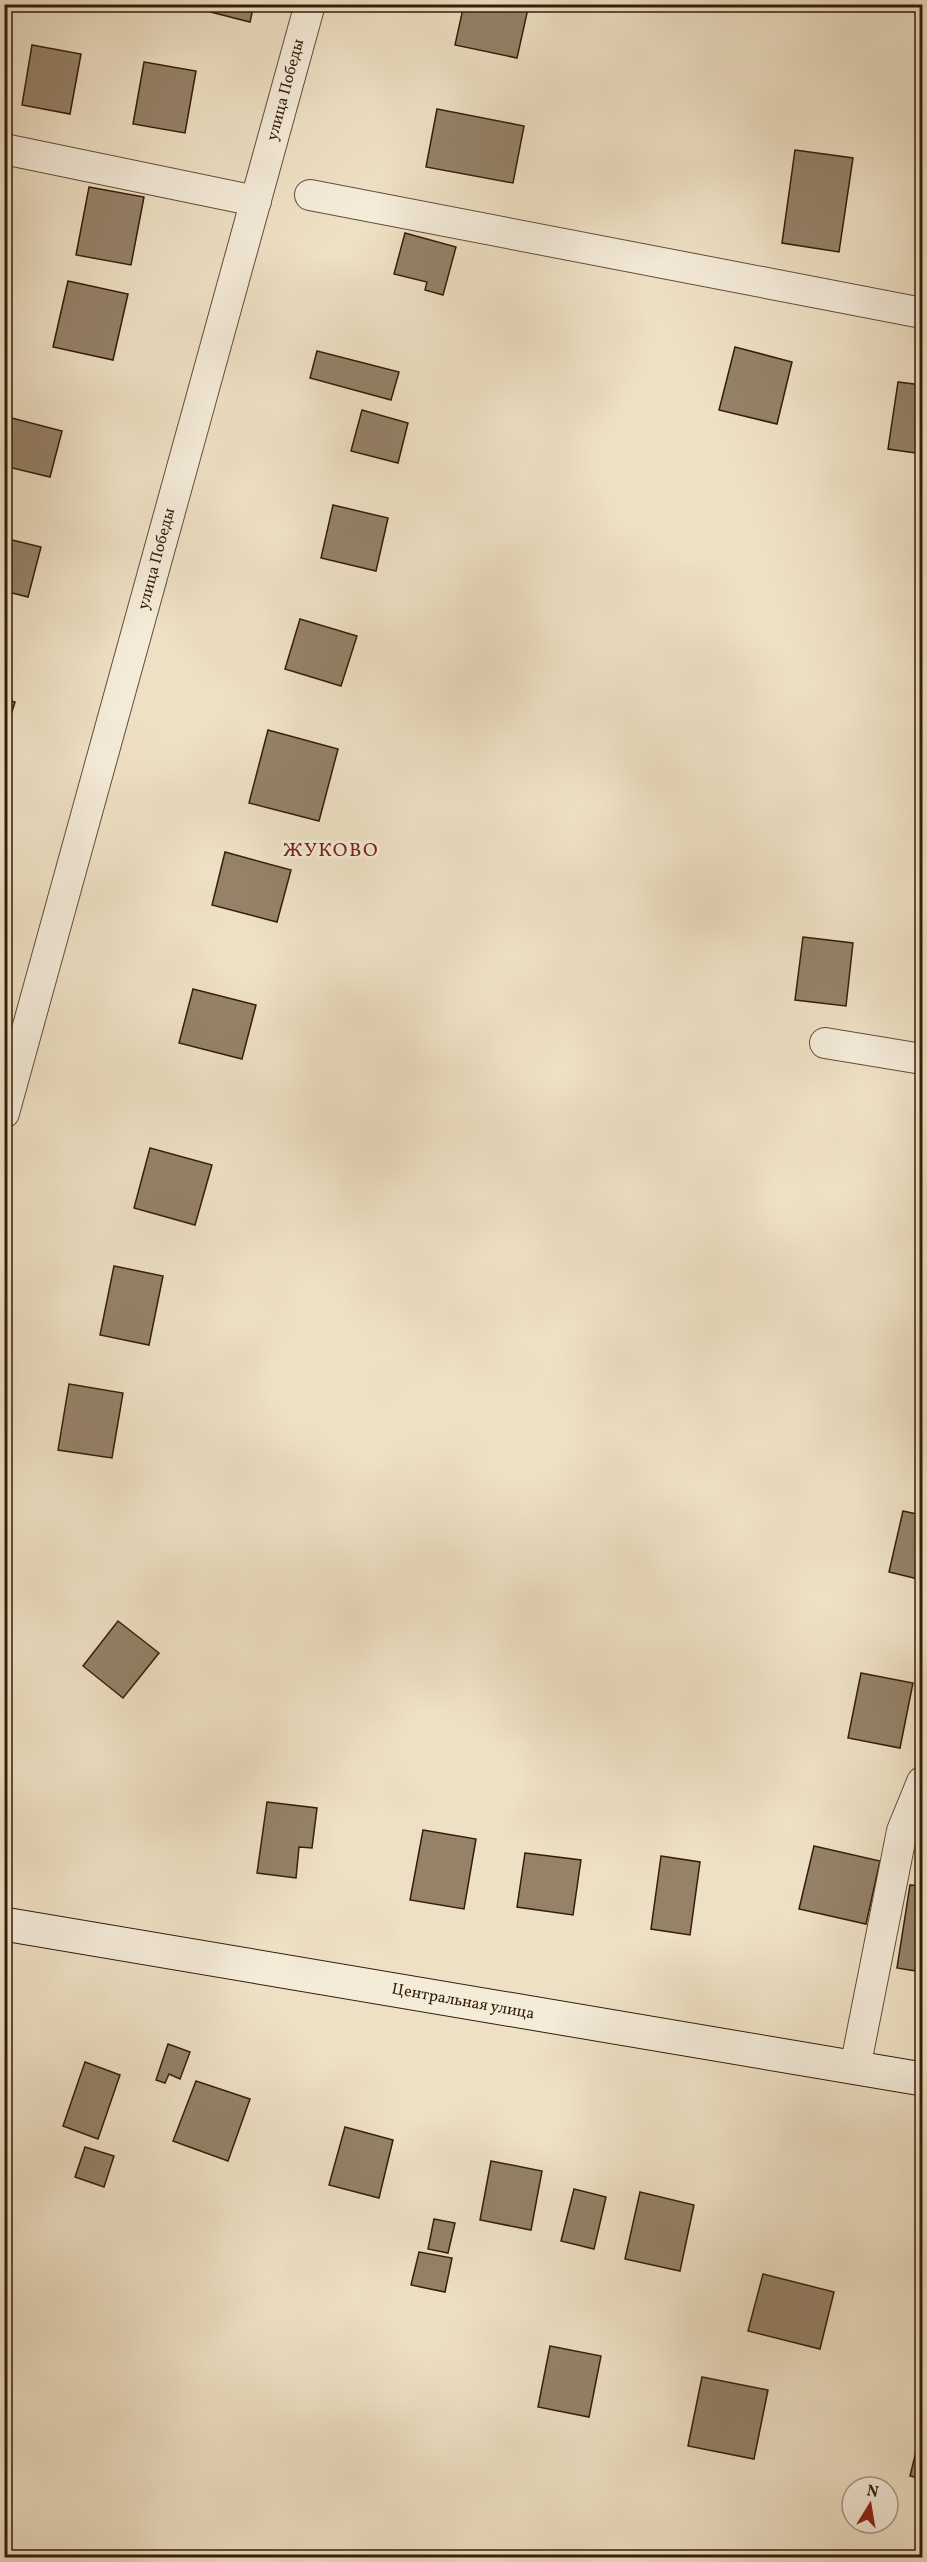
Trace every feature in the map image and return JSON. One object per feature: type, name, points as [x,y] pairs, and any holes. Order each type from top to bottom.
[{"type":"street","name":"улица Победы","points":[[4,1113],[310,4]]},
{"type":"street","points":[[4,149],[256,201]]},
{"type":"street","points":[[310,195],[922,313]]},
{"type":"street","points":[[825,1043],[922,1059]]},
{"type":"street","points":[[855,2068],[902,1831],[922,1782]]},
{"type":"street","name":"Центральная улица","points":[[4,1924],[922,2079]]},
{"type":"building","points":[[179,4],[254,4],[250,22]]},
{"type":"building","points":[[464,4],[529,4],[517,58],[455,45]]},
{"type":"building","points":[[32,45],[81,54],[70,114],[22,105]]},
{"type":"building","points":[[144,62],[196,71],[185,133],[133,124]]},
{"type":"building","points":[[437,109],[524,126],[513,183],[426,167]]},
{"type":"building","points":[[795,150],[853,158],[839,252],[782,243]]},
{"type":"building","points":[[89,187],[144,197],[131,265],[76,255]]},
{"type":"building","points":[[405,233],[456,247],[443,295],[425,290],[427,282],[394,274]]},
{"type":"building","points":[[68,281],[128,294],[113,360],[53,347]]},
{"type":"building","points":[[735,347],[792,362],[777,424],[719,410]]},
{"type":"building","points":[[317,351],[399,372],[391,400],[310,378]]},
{"type":"building","points":[[898,382],[922,385],[922,454],[888,449]]},
{"type":"building","points":[[362,410],[408,423],[398,463],[351,451]]},
{"type":"building","points":[[4,416],[62,431],[50,477],[4,466]]},
{"type":"building","points":[[333,505],[388,518],[376,571],[321,558]]},
{"type":"building","points":[[4,538],[41,547],[28,597],[4,591]]},
{"type":"building","points":[[300,619],[357,636],[341,686],[285,669]]},
{"type":"building","points":[[4,699],[15,702],[4,737]]},
{"type":"building","points":[[268,730],[338,749],[319,821],[249,803]]},
{"type":"building","points":[[225,852],[291,870],[277,922],[212,905]]},
{"type":"building","points":[[803,937],[853,943],[846,1006],[795,1000]]},
{"type":"building","points":[[193,989],[256,1005],[242,1059],[179,1043]]},
{"type":"building","points":[[150,1148],[212,1165],[195,1225],[134,1208]]},
{"type":"building","points":[[114,1266],[163,1276],[149,1345],[100,1335]]},
{"type":"building","points":[[69,1384],[123,1393],[112,1458],[58,1450]]},
{"type":"building","points":[[903,1511],[922,1515],[922,1580],[889,1572]]},
{"type":"building","points":[[118,1621],[159,1653],[123,1698],[83,1666]]},
{"type":"building","points":[[861,1673],[913,1683],[900,1748],[848,1738]]},
{"type":"building","points":[[267,1802],[317,1808],[312,1848],[299,1847],[296,1878],[257,1873]]},
{"type":"building","points":[[423,1830],[476,1839],[464,1909],[410,1900]]},
{"type":"building","points":[[814,1846],[880,1861],[866,1924],[799,1909]]},
{"type":"building","points":[[525,1853],[581,1860],[573,1915],[517,1907]]},
{"type":"building","points":[[661,1856],[700,1862],[690,1935],[651,1929]]},
{"type":"building","points":[[910,1885],[922,1886],[922,1972],[897,1968]]},
{"type":"building","points":[[168,2044],[190,2052],[180,2079],[169,2074],[165,2083],[156,2080]]},
{"type":"building","points":[[85,2062],[120,2075],[98,2139],[63,2126]]},
{"type":"building","points":[[196,2081],[250,2099],[228,2161],[173,2141]]},
{"type":"building","points":[[345,2127],[393,2140],[379,2198],[329,2185]]},
{"type":"building","points":[[85,2147],[114,2156],[104,2187],[75,2177]]},
{"type":"building","points":[[491,2161],[542,2171],[531,2230],[480,2220]]},
{"type":"building","points":[[574,2189],[606,2197],[594,2249],[561,2241]]},
{"type":"building","points":[[640,2192],[694,2205],[680,2271],[625,2259]]},
{"type":"building","points":[[434,2219],[455,2223],[448,2253],[428,2249]]},
{"type":"building","points":[[419,2252],[452,2258],[445,2292],[411,2285]]},
{"type":"building","points":[[763,2274],[834,2292],[820,2349],[748,2331]]},
{"type":"building","points":[[550,2346],[601,2356],[589,2417],[538,2407]]},
{"type":"building","points":[[702,2377],[768,2390],[754,2459],[688,2446]]},
{"type":"building","points":[[922,2427],[922,2479],[910,2476]]},
{"type":"district","name":"ЖУКОВО","points":[[331,851]]}]
